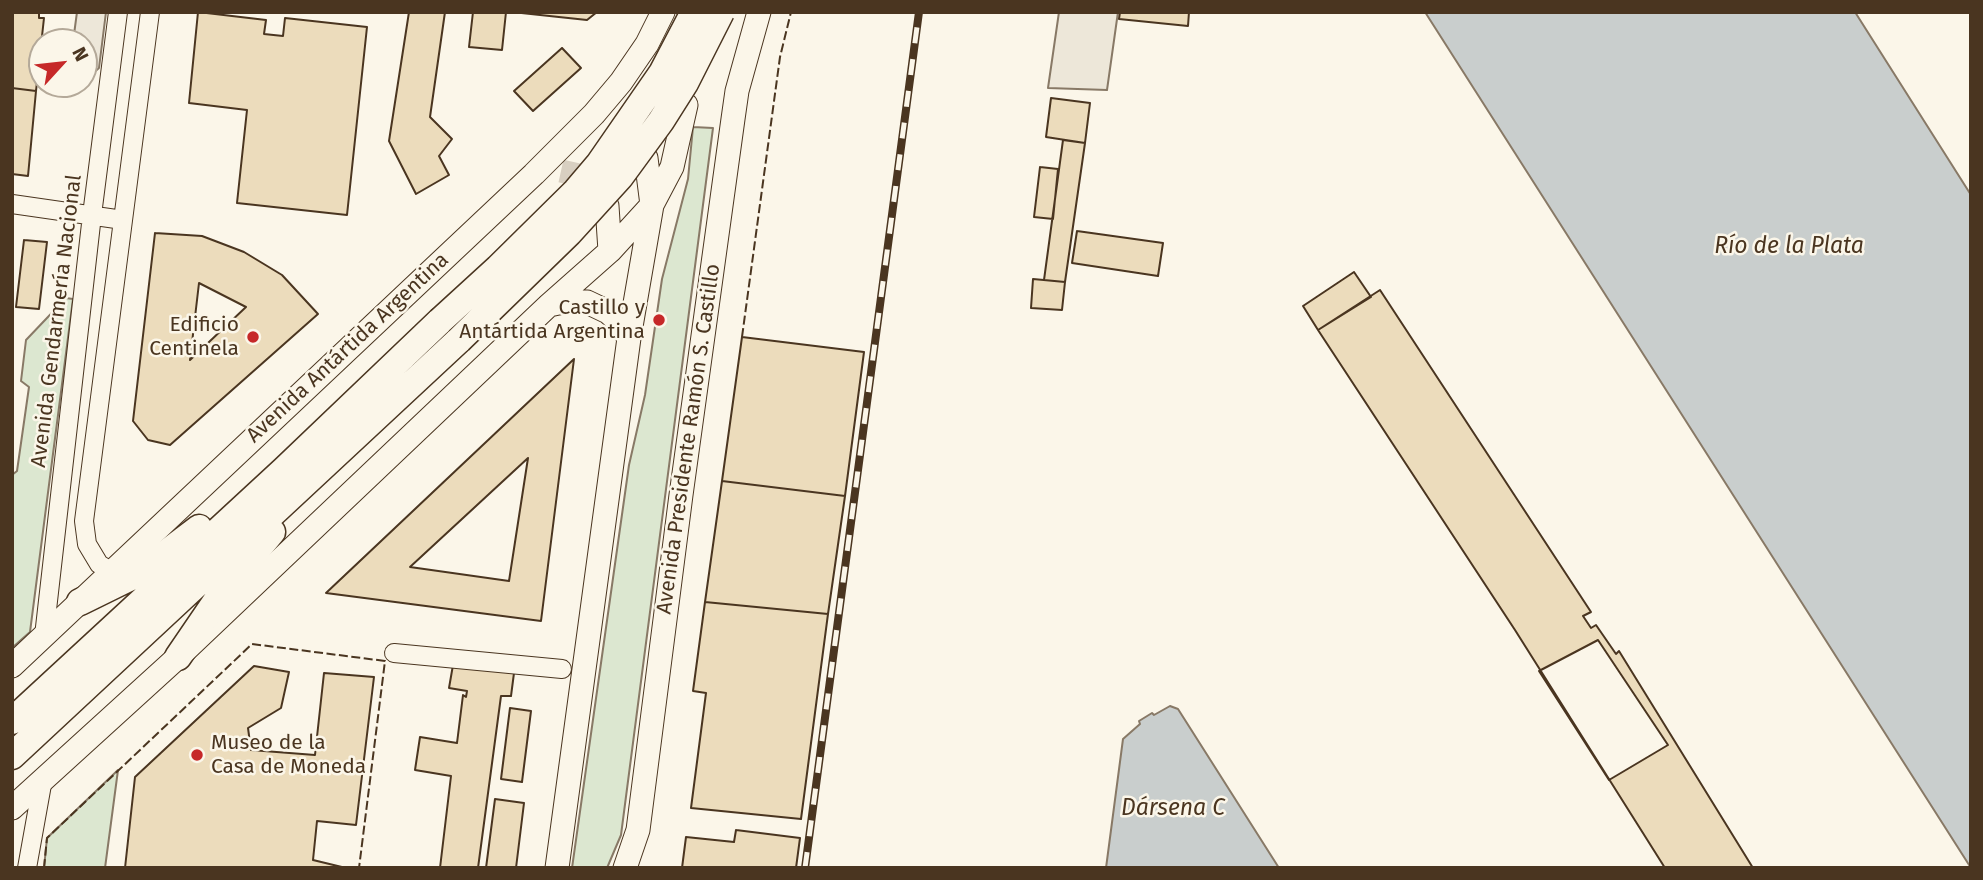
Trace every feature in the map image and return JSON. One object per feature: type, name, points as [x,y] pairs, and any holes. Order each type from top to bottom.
[{"type":"highway","points":[[12,721],[284,470],[576,191],[599,164],[662,73],[694,12]]},
{"type":"highway","points":[[12,756],[459,340],[569,233],[620,177],[661,121],[685,83],[721,12]]},
{"type":"highway","points":[[178,657],[231,582],[287,513],[370,421]]},
{"type":"highway","points":[[80,602],[141,572],[284,470]]},
{"type":"main road","name":"Avenida Presidente Ramón S. Castillo","points":[[625,868],[638,830],[682,482],[737,91],[759,12]]},
{"type":"main road","name":"Avenida Antártida Argentina","points":[[12,666],[534,174],[594,114],[621,82],[662,19]]},
{"type":"main road","points":[[12,808],[178,657],[549,305],[610,251],[652,205],[672,167],[686,105]]},
{"type":"main road","points":[[557,868],[629,338],[652,205],[646,158]]},
{"type":"main road","points":[[534,174],[561,171]]},
{"type":"main road","points":[[607,206],[610,251]]},
{"type":"main road","points":[[549,305],[568,300],[587,302],[608,312],[619,322],[629,338]]},
{"type":"street","name":"Avenida Gendarmería Nacional","points":[[44,636],[118,12]]},
{"type":"street","points":[[112,572],[99,564],[86,544],[84,521],[150,12]]},
{"type":"street","points":[[12,204],[123,220]]},
{"type":"street","points":[[394,653],[562,669]]},
{"type":"street","points":[[27,868],[43,779]]},
{"type":"green space","points":[[693,127],[713,128],[621,835],[607,868],[572,868],[629,465],[645,395],[662,279],[688,179]]},
{"type":"green space","points":[[66,298],[73,299],[30,632],[12,648],[12,475],[17,471],[29,387],[21,381],[26,340]]},
{"type":"green space","points":[[118,770],[105,868],[44,868],[47,838]]},
{"type":"shaded area","points":[[77,12],[106,12],[98,69],[98,28],[75,28]]},
{"type":"shaded area","points":[[1059,12],[1118,12],[1107,90],[1048,88]]},
{"type":"water","name":"Río de la Plata","points":[[1425,12],[1855,12],[1971,195],[1971,868]]},
{"type":"water","name":"Dársena C","points":[[1170,706],[1178,709],[1279,868],[1106,868],[1123,739],[1140,724],[1139,721]]},
{"type":"building","points":[[12,12],[39,12],[39,18],[44,18],[43,28],[28,28],[28,90],[12,88]]},
{"type":"building","points":[[198,12],[266,20],[264,34],[283,36],[285,18],[367,27],[347,215],[237,203],[247,110],[189,103]]},
{"type":"building","points":[[409,12],[445,12],[430,117],[452,139],[439,156],[449,175],[416,194],[389,141]]},
{"type":"building","points":[[473,12],[506,12],[502,50],[469,47]]},
{"type":"building","points":[[512,12],[597,12],[587,20]]},
{"type":"building","points":[[1120,12],[1189,12],[1188,26],[1119,19]]},
{"type":"building","points":[[562,48],[581,68],[533,111],[514,91]]},
{"type":"building","points":[[12,88],[28,90],[28,98],[35,98],[28,176],[12,174]]},
{"type":"building","points":[[1051,98],[1090,103],[1085,143],[1046,137]]},
{"type":"building","points":[[1063,140],[1085,143],[1065,282],[1044,280]]},
{"type":"building","points":[[1040,167],[1058,169],[1053,219],[1034,217]]},
{"type":"building","points":[[1077,231],[1163,243],[1158,276],[1072,263]]},
{"type":"building","name":"Edificio Centinela","points":[[155,233],[202,236],[244,252],[282,275],[318,314],[170,445],[148,440],[133,421]],"holes":[[[199,283],[246,307],[190,360]]]},
{"type":"building","points":[[24,240],[47,242],[39,309],[16,307]]},
{"type":"building","points":[[1354,272],[1371,297],[1318,330],[1303,306]]},
{"type":"building","points":[[1033,279],[1065,282],[1062,310],[1031,308]]},
{"type":"building","points":[[1380,290],[1591,612],[1583,616],[1591,628],[1596,625],[1616,654],[1619,651],[1753,868],[1665,868],[1515,630],[1318,330]]},
{"type":"building","points":[[742,337],[864,352],[845,496],[722,481]]},
{"type":"building","points":[[574,359],[541,621],[326,593]],"holes":[[[528,458],[509,581],[410,567]]]},
{"type":"building","points":[[722,481],[845,496],[828,614],[705,602]]},
{"type":"building","points":[[705,602],[828,614],[801,819],[691,808],[706,693],[693,691]]},
{"type":"building","points":[[1598,640],[1668,745],[1609,780],[1539,671]]},
{"type":"building","points":[[453,665],[514,673],[511,696],[501,696],[478,868],[440,868],[451,776],[415,770],[420,737],[457,743],[463,695],[466,697],[467,691],[449,688]]},
{"type":"building","points":[[254,666],[289,672],[281,708],[248,728],[251,750],[315,755],[324,673],[374,677],[356,825],[317,821],[313,860],[346,868],[125,868],[135,777]]},
{"type":"building","points":[[510,708],[531,711],[522,782],[501,779]]},
{"type":"building","points":[[495,799],[524,803],[516,868],[486,868]]},
{"type":"building","points":[[736,830],[800,838],[796,868],[682,868],[686,837],[734,842]]},
{"type":"tunnel","points":[[561,171],[579,175],[598,192]]},
{"type":"railway","points":[[805,868],[919,12]]},
{"type":"fence","points":[[742,337],[780,57],[791,12]]},
{"type":"fence","points":[[44,868],[47,838],[252,644],[385,661],[359,868]]},
{"type":"place","name":"Castillo y Antártida Argentina","points":[[659,320]]},
{"type":"place","name":"Edificio Centinela","points":[[253,337]]},
{"type":"place","name":"Museo de la Casa de Moneda","points":[[197,755]]}]
